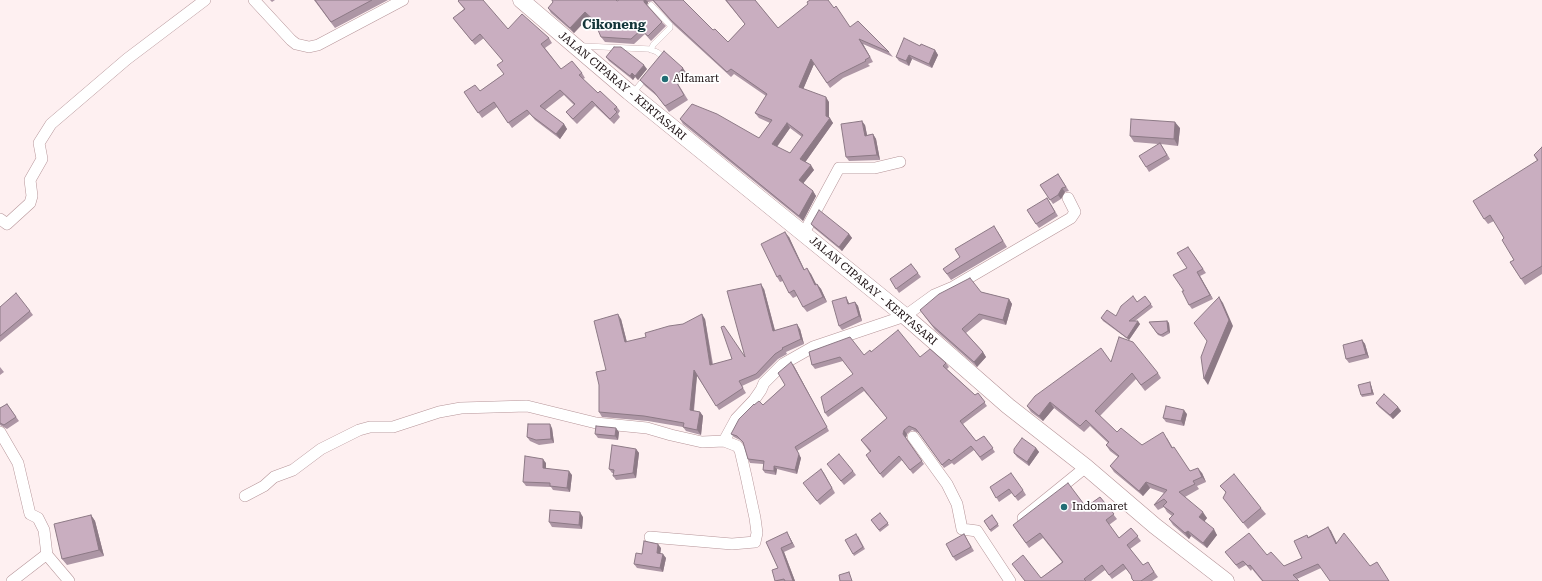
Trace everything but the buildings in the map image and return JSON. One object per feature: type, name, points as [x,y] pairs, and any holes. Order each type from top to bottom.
[{"type":"main road","name":"JALAN CIPARAY - KERTASARI","points":[[521,0],[632,95],[905,316],[1008,406],[1086,467],[1155,526],[1226,581]]},
{"type":"street","points":[[3,221],[30,203],[32,196],[30,180],[42,159],[39,143],[51,124],[127,59],[205,0]]},
{"type":"street","points":[[254,0],[291,40],[296,44],[309,47],[318,45],[403,0]]},
{"type":"street","points":[[804,233],[839,168],[875,168],[900,162]]},
{"type":"street","points":[[724,441],[736,419],[762,390],[764,384],[772,373],[794,356],[812,347],[905,316],[934,295],[953,287],[1070,218],[1075,212],[1068,198]]},
{"type":"street","points":[[245,496],[264,486],[274,477],[293,470],[321,449],[359,430],[370,427],[393,426],[449,409],[526,406],[596,423],[647,428],[702,442],[724,441],[734,444],[740,450],[755,518],[757,533],[755,542],[732,544],[650,538]]},
{"type":"street","points":[[0,432],[18,463],[30,513],[38,518],[44,530],[47,554],[69,581]]},
{"type":"street","points":[[913,437],[947,484],[957,504],[962,529],[977,531],[1010,581]]},
{"type":"street","points":[[1018,521],[1086,467]]},
{"type":"street","points":[[12,581],[47,554]]},
{"type":"lane","points":[[651,5],[670,24],[670,28],[654,45],[652,50]]},
{"type":"lane","points":[[573,46],[652,50],[662,56],[656,66]]},
{"type":"lane","points":[[632,95],[651,72]]},
{"type":"place","name":"Alfamart","points":[[665,79]]},
{"type":"place","name":"Indomaret","points":[[1064,507]]},
{"type":"district","name":"Cikoneng","points":[[614,25]]}]
